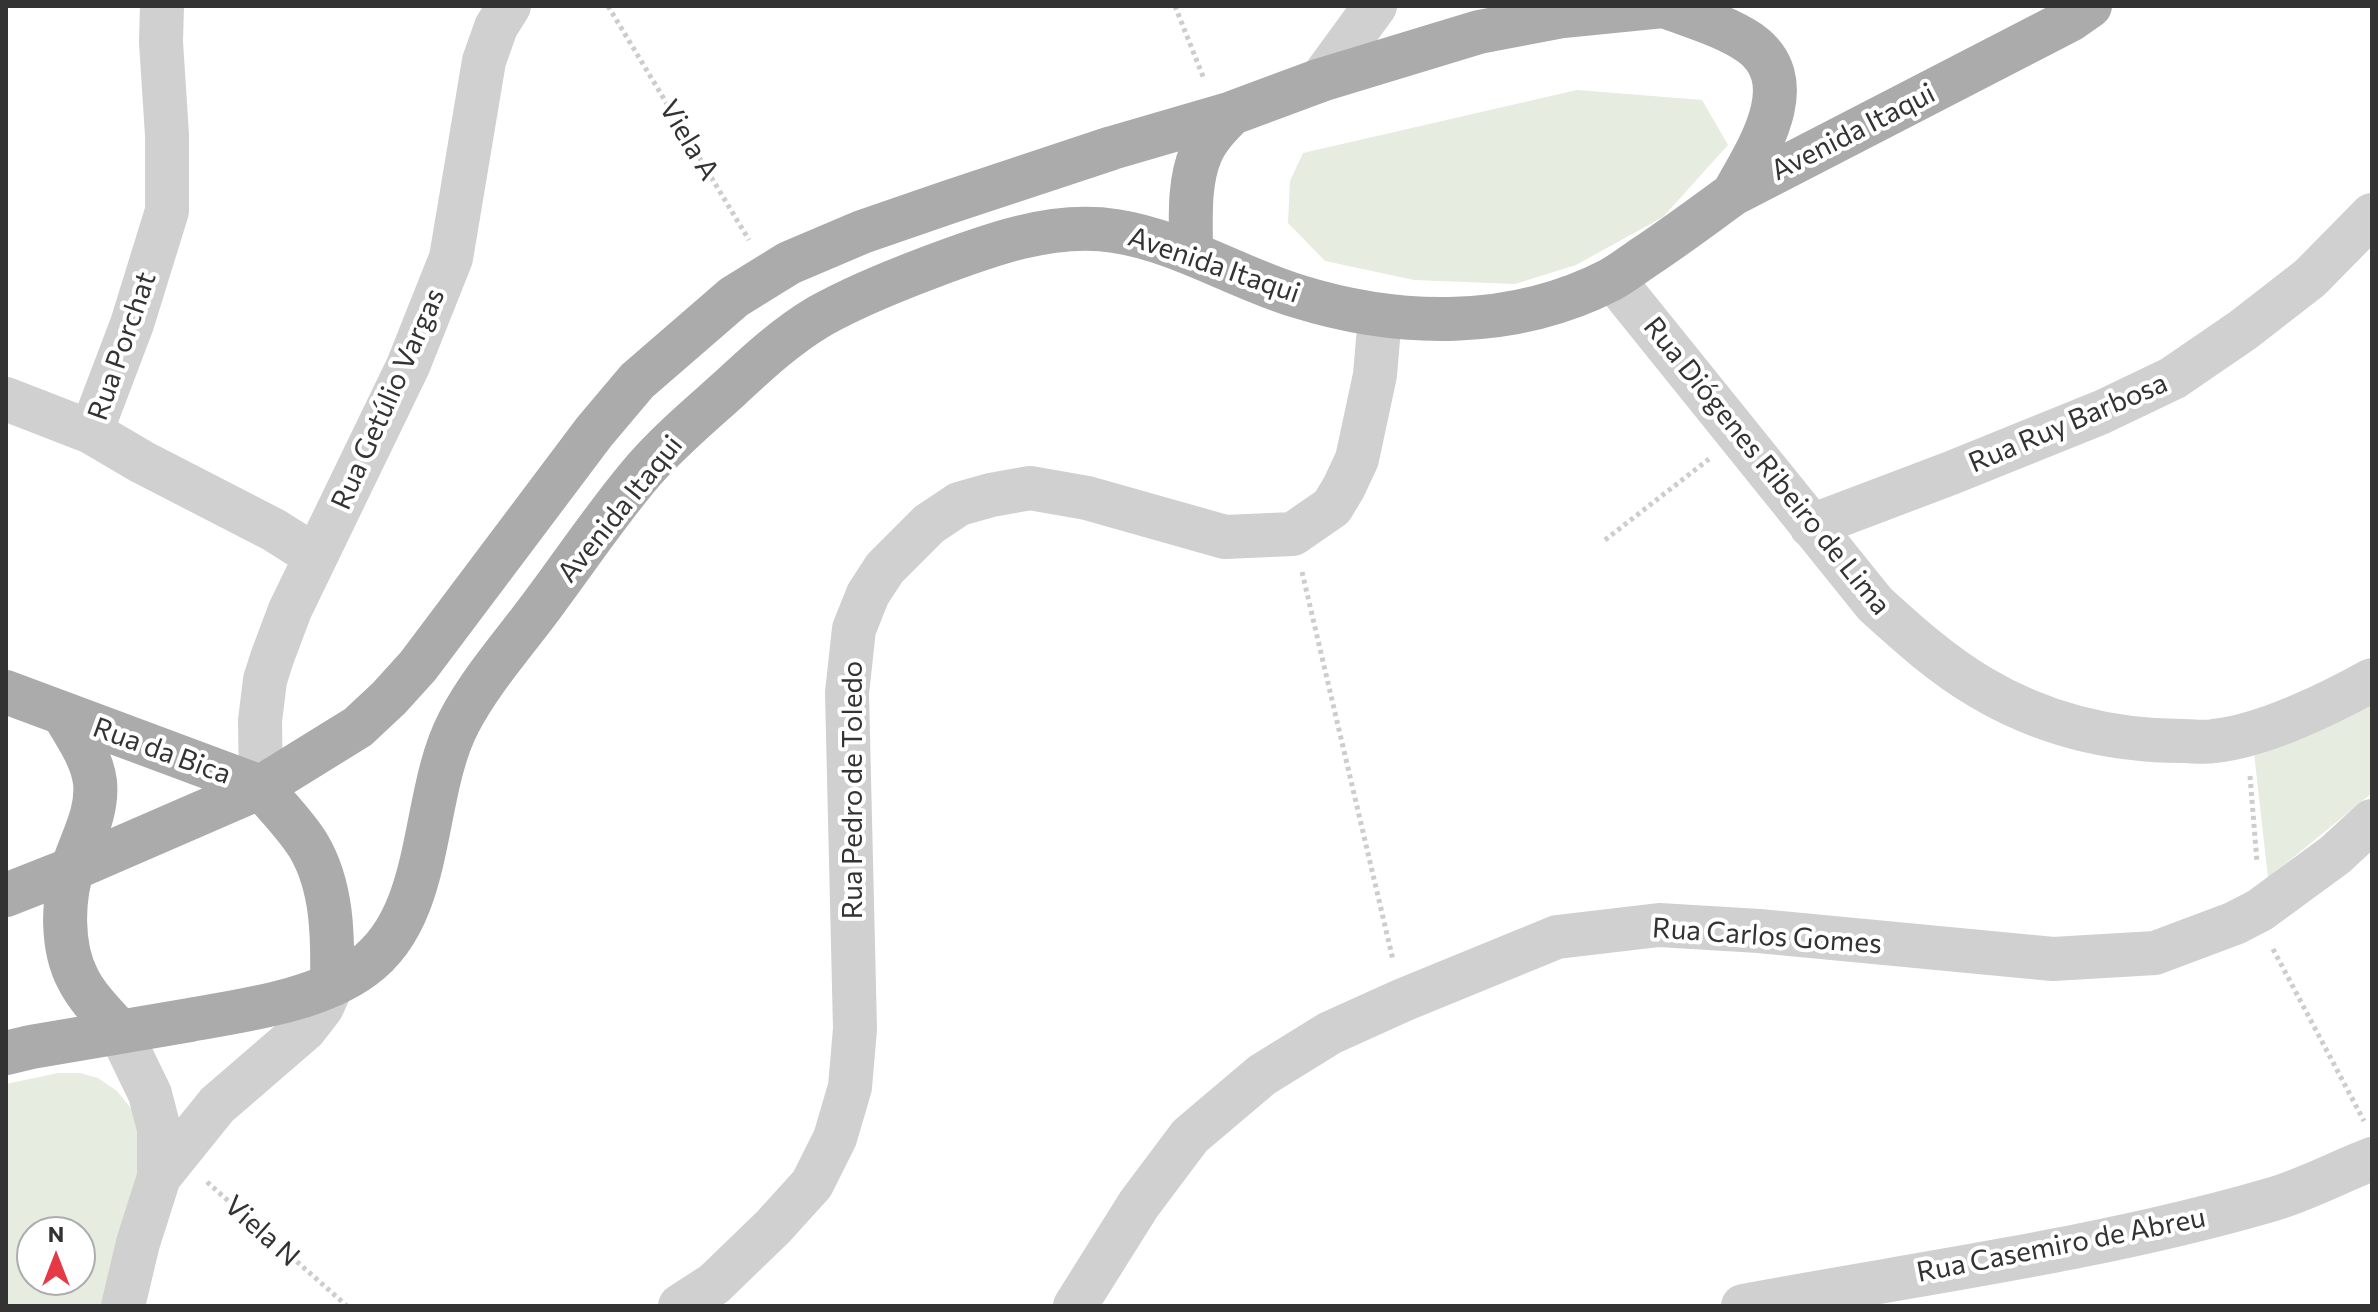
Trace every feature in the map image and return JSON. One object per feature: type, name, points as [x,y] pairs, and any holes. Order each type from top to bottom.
[{"type":"main road","points":[[6,895],[261,787],[358,727],[418,666],[594,432],[637,381],[734,297],[789,263],[891,222],[1112,148],[1225,115],[1321,80],[1479,32],[1563,16],[1664,6],[1716,25],[1750,44],[1767,59],[1775,76],[1775,97],[1759,148],[1733,194]]},
{"type":"main road","name":"Avenida Itaqui","points":[[332,985],[365,966],[380,953],[401,920],[424,851],[447,752],[458,723],[483,685],[644,470],[788,337],[823,314],[964,254],[1066,229],[1112,230],[1191,253],[1295,296],[1380,316],[1448,321],[1510,313],[1568,298],[1613,279],[1733,194],[2044,34],[2090,6]]},
{"type":"main road","points":[[1191,253],[1196,167],[1207,141],[1225,115]]},
{"type":"main road","name":"Rua da Bica","points":[[6,692],[261,787]]},
{"type":"main road","name":"Rua da Bica","points":[[64,715],[82,744],[95,780],[94,813],[72,869]]},
{"type":"main road","points":[[6,1053],[237,1012],[332,985],[333,940],[317,863],[307,844],[261,787]]},
{"type":"main road","points":[[72,869],[66,921],[70,958],[88,995],[120,1032]]},
{"type":"street","name":"Rua Porchat","points":[[162,6],[167,211],[132,324],[91,432],[274,530],[315,556]]},
{"type":"street","name":"Rua Getúlio Vargas","points":[[261,787],[260,721],[265,680],[290,610],[408,366],[451,258],[484,61],[496,27],[509,6]]},
{"type":"street","points":[[1321,80],[1375,6]]},
{"type":"street","points":[[1517,6],[1563,16]]},
{"type":"street","name":"Rua Ruy Barbosa","points":[[1811,526],[2075,423],[2173,378],[2243,330],[2310,278],[2372,215]]},
{"type":"street","name":"Rua Diógenes Ribeiro de Lima","points":[[1613,279],[1875,604],[1926,650],[1980,687],[2079,729],[2145,741],[2214,741],[2263,729],[2372,680]]},
{"type":"street","points":[[1293,534],[1332,507],[1357,459],[1375,375],[1380,316]]},
{"type":"street","points":[[6,399],[91,432]]},
{"type":"street","name":"Rua Pedro de Toledo","points":[[680,1306],[714,1284],[812,1184],[835,1138],[850,1087],[855,1029],[847,693],[854,629],[868,594],[885,568],[929,524],[959,504],[1030,488],[1087,498],[1225,537],[1293,534]]},
{"type":"street","name":"Rua Carlos Gomes","points":[[1075,1306],[1139,1204],[1190,1136],[1262,1075],[1330,1033],[1557,937],[1659,925],[1759,931],[2053,959],[2155,953],[2235,923],[2260,910],[2335,855],[2372,821]]},
{"type":"street","points":[[123,1306],[138,1243],[168,1166],[217,1105],[305,1029],[322,1007],[332,985]]},
{"type":"street","points":[[120,1032],[150,1094],[168,1166]]},
{"type":"street","name":"Rua Casemiro de Abreu","points":[[1743,1306],[2171,1227],[2274,1199],[2372,1159]]},
{"type":"path","name":"Viela A","points":[[608,6],[770,275]]},
{"type":"path","points":[[1175,6],[1225,115]]},
{"type":"path","points":[[1605,540],[1739,437]]},
{"type":"path","points":[[1293,534],[1403,1000]]},
{"type":"path","name":"Viela N","points":[[168,1166],[347,1306]]},
{"type":"shaded area","points":[[1577,90],[1702,100],[1728,145],[1663,217],[1576,265],[1515,284],[1414,280],[1325,261],[1288,223],[1290,181],[1303,153]]},
{"type":"shaded area","points":[[2372,704],[2372,793],[2268,878],[2253,744]]},
{"type":"shaded area","points":[[58,1073],[80,1073],[98,1078],[117,1091],[138,1117],[144,1155],[104,1306],[6,1306],[6,1084]]}]
